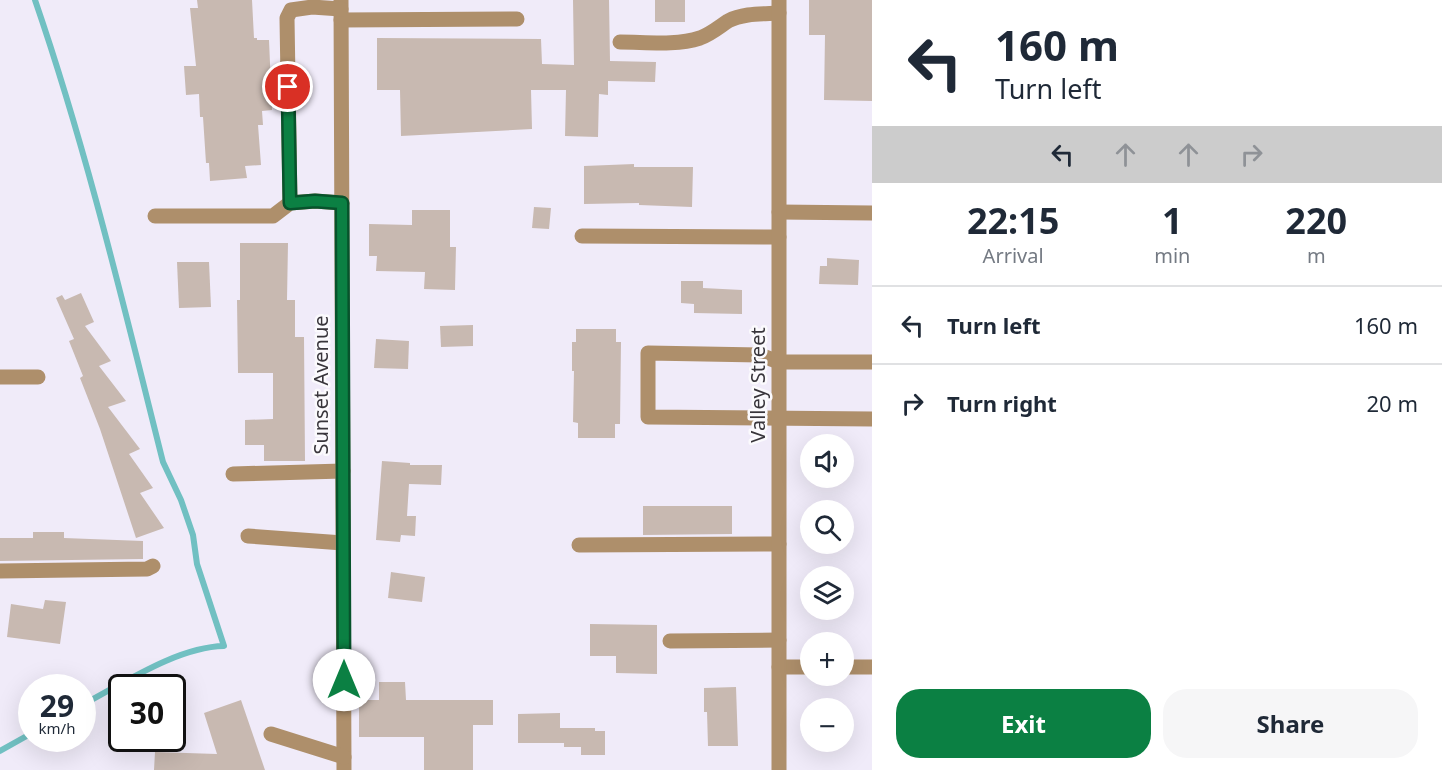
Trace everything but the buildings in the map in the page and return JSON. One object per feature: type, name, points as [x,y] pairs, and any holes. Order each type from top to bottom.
[{"type":"street","points":[[290,203],[287,18],[291,10],[312,7],[517,19]]},
{"type":"street","points":[[620,42],[685,42],[701,38],[744,15],[779,7]]},
{"type":"street","name":"Valley Street","points":[[779,7],[779,770]]},
{"type":"street","name":"Sunset Avenue","points":[[340,10],[344,764]]},
{"type":"street","points":[[155,216],[273,216],[290,203],[315,201],[342,203]]},
{"type":"street","points":[[779,212],[872,213]]},
{"type":"street","points":[[582,236],[779,237]]},
{"type":"street","points":[[872,362],[779,362],[760,355],[648,353],[648,417],[872,418]]},
{"type":"street","points":[[0,376],[38,377]]},
{"type":"street","points":[[233,474],[343,471]]},
{"type":"street","points":[[248,536],[343,543]]},
{"type":"street","points":[[579,545],[779,544]]},
{"type":"street","points":[[0,571],[147,569],[153,566]]},
{"type":"street","points":[[670,641],[779,640]]},
{"type":"street","points":[[779,667],[800,667]]},
{"type":"street","points":[[854,667],[872,667]]},
{"type":"street","points":[[271,734],[344,764]]},
{"type":"waterway","points":[[35,0],[88,172],[163,462],[181,500],[193,535],[197,564],[224,646],[206,648],[169,659],[96,697]]},
{"type":"waterway","points":[[0,751],[18,741]]},
{"type":"route","points":[[288,87],[290,203],[315,201],[342,203],[344,680]]}]
